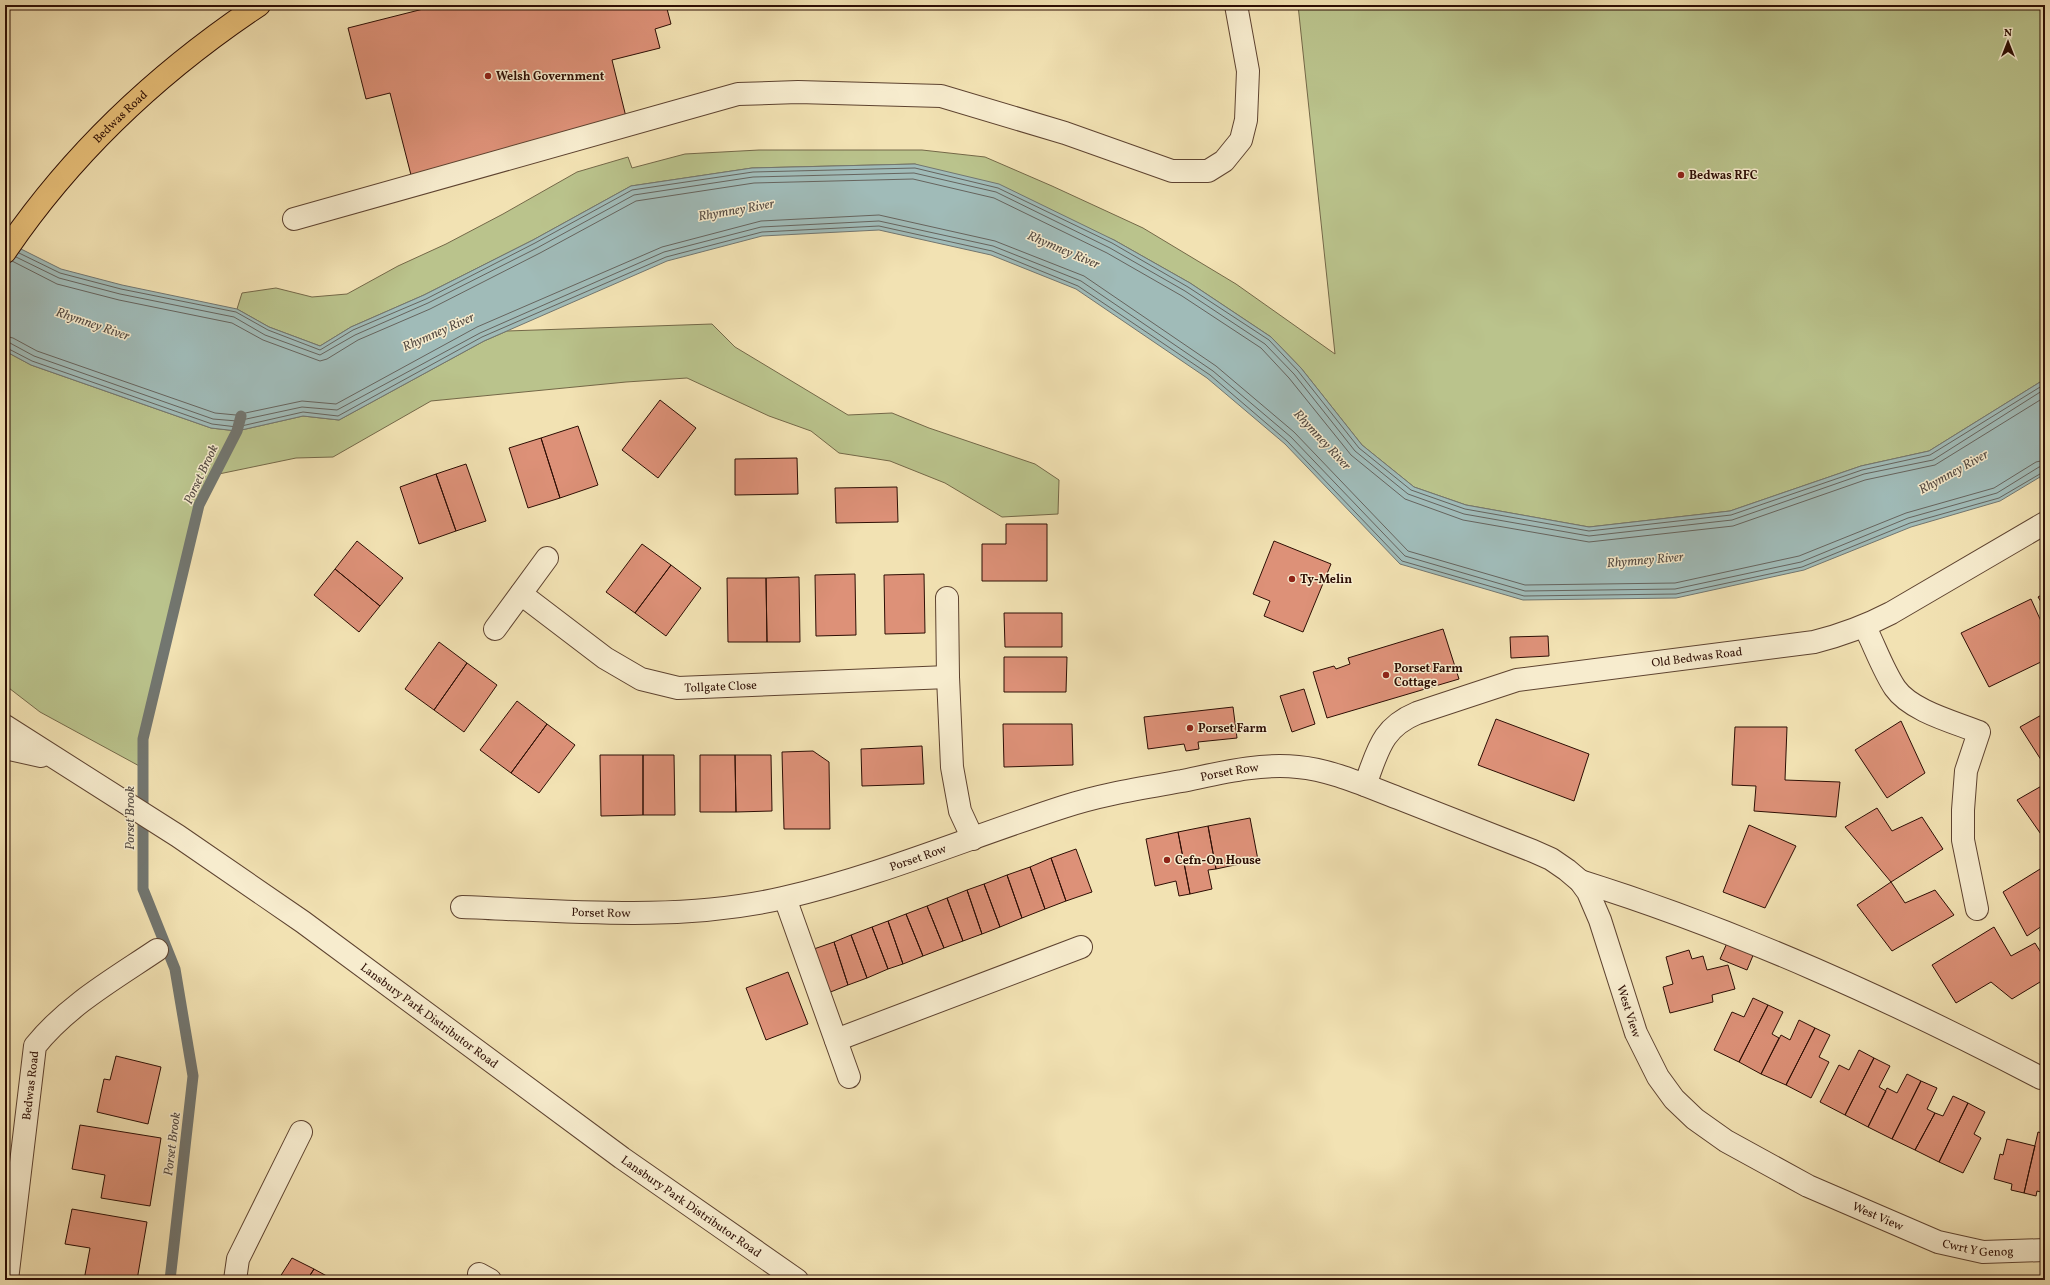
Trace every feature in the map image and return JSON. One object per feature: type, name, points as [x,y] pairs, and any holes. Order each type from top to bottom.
[{"type":"main road","name":"Bedwas Road","points":[[5,252],[27,220],[86,149],[154,85],[192,52],[259,5]]},
{"type":"street","points":[[294,220],[738,94],[798,92],[941,96],[1065,133],[1172,171],[1208,171],[1224,161],[1241,140],[1246,120],[1248,71],[1236,5]]},
{"type":"street","name":"Old Bedwas Road","points":[[1365,785],[1384,738],[1392,727],[1403,719],[1504,683],[1518,680],[1814,642],[1865,627],[2045,523]]},
{"type":"street","points":[[495,629],[547,558]]},
{"type":"street","name":"Tollgate Close","points":[[521,594],[605,658],[641,679],[678,688],[948,677]]},
{"type":"street","points":[[947,598],[948,677],[955,788],[960,811],[973,839]]},
{"type":"street","points":[[1865,627],[1895,688],[1904,698],[1921,709],[1979,732],[1966,771],[1963,810],[1963,840],[1977,909]]},
{"type":"street","name":"Lansbury Park Distributor Road","points":[[5,726],[56,760],[178,836],[303,922],[622,1158],[796,1280]]},
{"type":"street","name":"Lansbury Park Distributor Road","points":[[5,748],[56,760]]},
{"type":"street","name":"Porset Row","points":[[462,907],[642,914],[702,911],[785,898],[862,876],[1066,806],[1108,795],[1253,767],[1299,767],[1319,770],[1365,785]]},
{"type":"street","name":"West View","points":[[1365,785],[1551,859],[1580,881],[1600,920],[1636,1033],[1658,1076],[1674,1099],[1695,1119],[1726,1141],[1768,1165],[1808,1186],[1914,1232]]},
{"type":"street","points":[[1580,881],[1631,898],[1789,958],[1950,1031],[2041,1078]]},
{"type":"street","points":[[785,898],[849,1077]]},
{"type":"street","points":[[836,1040],[1081,948]]},
{"type":"street","name":"Bedwas Road","points":[[7,1280],[35,1046],[59,1019],[77,1004],[157,950]]},
{"type":"street","points":[[235,1280],[238,1258],[301,1132]]},
{"type":"street","name":"Cwrt Y Genog","points":[[1914,1232],[1938,1242],[1983,1252],[2045,1250]]},
{"type":"green space","name":"Bedwas RFC","points":[[1298,5],[2045,5],[2045,379],[1929,451],[1861,466],[1730,511],[1589,527],[1466,505],[1414,487],[1362,445],[1301,368],[1271,337],[1190,283],[1114,240],[915,164],[752,168],[631,186],[533,240],[424,295],[351,327],[320,346],[269,327],[237,309],[242,293],[276,288],[312,297],[347,294],[398,266],[446,244],[503,214],[577,172],[628,157],[632,168],[685,154],[759,150],[922,150],[985,157],[1143,228],[1236,284],[1335,354]]},
{"type":"green space","points":[[712,324],[735,347],[848,415],[892,413],[929,428],[1035,464],[1059,480],[1058,514],[1002,517],[945,483],[890,461],[839,453],[811,431],[769,416],[687,378],[626,382],[431,401],[333,457],[296,458],[214,475],[199,505],[143,739],[143,768],[40,712],[5,685],[5,351],[31,365],[211,428],[237,431],[303,416],[339,420],[484,341],[507,331]]},
{"type":"water","name":"Rhymney River","points":[[915,164],[999,184],[1114,240],[1190,283],[1271,337],[1301,368],[1362,445],[1414,487],[1466,505],[1589,527],[1730,511],[1861,466],[1929,451],[2045,379],[2045,474],[2000,501],[1911,527],[1804,570],[1676,598],[1523,600],[1400,564],[1285,444],[1207,378],[1076,289],[991,255],[879,230],[762,236],[667,261],[484,341],[339,420],[303,416],[237,431],[211,428],[31,365],[5,351],[5,241],[61,269],[122,285],[237,309],[269,327],[320,346],[351,327],[424,295],[533,240],[631,186],[752,168]]},
{"type":"building","name":"Welsh Government","points":[[439,5],[666,5],[671,24],[655,29],[660,48],[612,60],[627,121],[411,175],[390,93],[366,99],[348,28]]},
{"type":"building","points":[[660,400],[696,428],[658,478],[622,450]]},
{"type":"building","points":[[578,426],[598,485],[560,498],[541,438]]},
{"type":"building","points":[[541,438],[560,498],[528,508],[509,448]]},
{"type":"building","points":[[797,458],[798,494],[735,495],[735,459]]},
{"type":"building","points":[[466,464],[486,521],[456,531],[436,474]]},
{"type":"building","points":[[436,474],[456,531],[419,544],[400,487]]},
{"type":"building","points":[[897,487],[898,522],[836,523],[835,488]]},
{"type":"building","points":[[1006,524],[1047,524],[1047,581],[982,581],[982,544],[1006,544]]},
{"type":"building","points":[[357,541],[403,578],[380,606],[335,569]]},
{"type":"building","name":"Ty-Melin","points":[[1274,541],[1331,564],[1303,632],[1264,616],[1270,601],[1253,594]]},
{"type":"building","points":[[642,544],[671,565],[635,613],[606,592]]},
{"type":"building","points":[[671,565],[701,588],[666,636],[635,613]]},
{"type":"building","points":[[335,569],[380,606],[359,632],[314,595]]},
{"type":"building","points":[[855,574],[856,635],[816,636],[815,575]]},
{"type":"building","points":[[924,574],[925,633],[885,634],[884,575]]},
{"type":"building","points":[[799,577],[800,642],[767,642],[766,578]]},
{"type":"building","points":[[727,578],[766,578],[767,642],[728,642]]},
{"type":"building","points":[[2045,593],[2045,608],[2038,597]]},
{"type":"building","points":[[2031,599],[2045,630],[2045,660],[1989,687],[1961,633]]},
{"type":"building","points":[[1004,613],[1062,613],[1062,647],[1005,647]]},
{"type":"building","name":"Porset Farm Cottage","points":[[1443,629],[1459,679],[1327,718],[1313,672],[1334,666],[1336,669],[1350,664],[1348,658]]},
{"type":"building","points":[[1548,636],[1549,656],[1511,658],[1510,637]]},
{"type":"building","points":[[439,642],[467,663],[434,710],[405,689]]},
{"type":"building","points":[[1004,657],[1067,657],[1066,692],[1004,692]]},
{"type":"building","points":[[467,663],[497,685],[464,732],[434,710]]},
{"type":"building","points":[[1304,689],[1315,724],[1292,732],[1280,696]]},
{"type":"building","points":[[517,701],[547,724],[511,773],[480,750]]},
{"type":"building","name":"Porset Farm","points":[[1233,707],[1237,738],[1198,742],[1199,749],[1186,751],[1184,744],[1148,749],[1144,717]]},
{"type":"building","points":[[2045,713],[2045,766],[2020,727]]},
{"type":"building","points":[[1496,719],[1589,754],[1574,801],[1478,765]]},
{"type":"building","points":[[1901,721],[1925,773],[1887,798],[1855,750]]},
{"type":"building","points":[[547,724],[575,745],[539,793],[511,773]]},
{"type":"building","points":[[1003,724],[1072,724],[1073,765],[1004,767]]},
{"type":"building","points":[[1735,727],[1787,727],[1785,780],[1840,782],[1836,817],[1754,811],[1756,786],[1732,785]]},
{"type":"building","points":[[922,746],[924,784],[862,786],[861,749]]},
{"type":"building","points":[[813,751],[829,762],[830,829],[784,829],[782,752]]},
{"type":"building","points":[[600,755],[643,755],[643,815],[601,816]]},
{"type":"building","points":[[643,755],[674,755],[675,815],[643,815]]},
{"type":"building","points":[[700,755],[735,755],[736,812],[700,812]]},
{"type":"building","points":[[735,755],[771,755],[772,811],[736,812]]},
{"type":"building","points":[[2045,784],[2045,840],[2017,800]]},
{"type":"building","points":[[1877,808],[1892,831],[1922,817],[1943,849],[1891,882],[1845,827]]},
{"type":"building","points":[[1250,818],[1258,860],[1216,869],[1208,826]]},
{"type":"building","points":[[1749,825],[1796,846],[1765,908],[1723,892]]},
{"type":"building","points":[[1208,826],[1216,869],[1208,870],[1212,889],[1190,894],[1178,832]]},
{"type":"building","name":"Cefn-On House","points":[[1178,832],[1190,894],[1179,896],[1176,881],[1155,886],[1146,839]]},
{"type":"building","points":[[1076,849],[1092,892],[1066,901],[1051,858]]},
{"type":"building","points":[[1051,858],[1066,901],[1045,909],[1030,867]]},
{"type":"building","points":[[2045,866],[2045,924],[2027,936],[2003,892]]},
{"type":"building","points":[[1030,867],[1045,909],[1022,918],[1007,875]]},
{"type":"building","points":[[1007,875],[1022,918],[1000,927],[984,884]]},
{"type":"building","points":[[1891,882],[1905,903],[1935,890],[1954,915],[1892,951],[1857,905]]},
{"type":"building","points":[[984,884],[1000,927],[982,934],[967,890]]},
{"type":"building","points":[[967,890],[982,934],[963,941],[947,898]]},
{"type":"building","points":[[947,898],[963,941],[944,948],[927,906]]},
{"type":"building","points":[[927,906],[944,948],[923,956],[906,914]]},
{"type":"building","points":[[906,914],[923,956],[903,964],[888,921]]},
{"type":"building","points":[[888,921],[903,964],[888,969],[872,927]]},
{"type":"building","points":[[872,927],[888,969],[867,978],[851,935]]},
{"type":"building","points":[[1994,927],[2011,956],[2035,943],[2045,959],[2045,979],[2012,999],[1991,982],[1956,1003],[1932,965]]},
{"type":"building","points":[[851,935],[867,978],[848,985],[834,942]]},
{"type":"building","points":[[834,942],[848,985],[828,993],[811,950]]},
{"type":"building","points":[[1727,943],[1754,953],[1747,970],[1720,959]]},
{"type":"building","points":[[1689,950],[1692,959],[1703,956],[1707,970],[1728,965],[1735,989],[1712,995],[1713,1002],[1670,1013],[1663,987],[1673,984],[1666,957]]},
{"type":"building","points":[[788,972],[808,1024],[766,1040],[746,988]]},
{"type":"building","points":[[1753,998],[1768,1005],[1739,1062],[1714,1050],[1732,1012],[1744,1017]]},
{"type":"building","points":[[1768,1005],[1783,1012],[1772,1034],[1779,1038],[1761,1074],[1739,1062]]},
{"type":"building","points":[[1799,1020],[1815,1028],[1786,1085],[1761,1074],[1781,1035],[1790,1040]]},
{"type":"building","points":[[1815,1028],[1830,1035],[1819,1057],[1829,1062],[1811,1098],[1786,1085]]},
{"type":"building","points":[[1859,1050],[1874,1058],[1845,1115],[1820,1102],[1839,1065],[1849,1070]]},
{"type":"building","points":[[116,1056],[161,1067],[148,1124],[97,1112],[104,1079],[110,1080]]},
{"type":"building","points":[[1874,1058],[1890,1066],[1879,1087],[1886,1091],[1868,1127],[1845,1115]]},
{"type":"building","points":[[1907,1074],[1921,1081],[1892,1139],[1868,1127],[1887,1088],[1897,1093]]},
{"type":"building","points":[[1921,1081],[1937,1088],[1927,1109],[1935,1113],[1915,1150],[1892,1139]]},
{"type":"building","points":[[1953,1096],[1968,1103],[1939,1162],[1915,1150],[1935,1113],[1943,1116]]},
{"type":"building","points":[[1968,1103],[1985,1112],[1974,1134],[1981,1138],[1963,1173],[1939,1162]]},
{"type":"building","points":[[80,1125],[161,1138],[150,1206],[101,1198],[105,1175],[72,1169]]},
{"type":"building","points":[[2038,1132],[2045,1134],[2045,1193],[2037,1191],[2036,1196],[2024,1193]]},
{"type":"building","points":[[2007,1139],[2035,1146],[2024,1193],[2011,1190],[2012,1184],[1994,1179],[2000,1154],[2003,1155]]},
{"type":"building","points":[[72,1209],[147,1222],[137,1280],[84,1280],[90,1248],[65,1244]]},
{"type":"building","points":[[292,1258],[314,1269],[307,1280],[278,1280]]},
{"type":"building","points":[[314,1269],[334,1280],[307,1280]]},
{"type":"waterway","name":"Porset Brook","points":[[170,1280],[193,1076],[175,969],[143,889],[143,739],[199,505],[237,431],[241,416]]},
{"type":"place","name":"Welsh Government","points":[[488,76]]},
{"type":"place","name":"Bedwas RFC","points":[[1681,175]]},
{"type":"place","name":"Ty-Melin","points":[[1292,579]]},
{"type":"place","name":"Porset Farm Cottage","points":[[1386,675]]},
{"type":"place","name":"Porset Farm","points":[[1190,728]]},
{"type":"place","name":"Cefn-On House","points":[[1167,860]]}]
